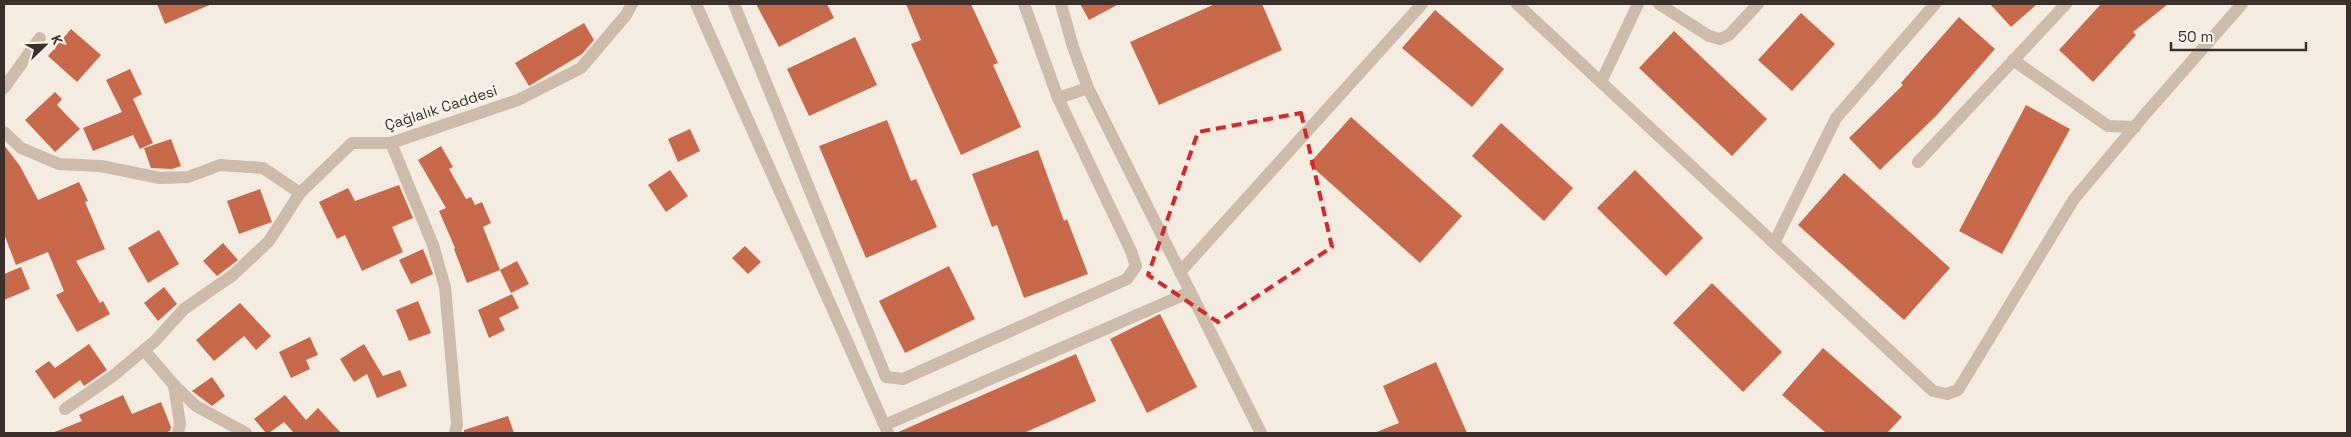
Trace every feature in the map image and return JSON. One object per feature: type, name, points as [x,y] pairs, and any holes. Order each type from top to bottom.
[{"type":"street","name":"Çağlalık Caddesi","points":[[65,409],[113,376],[155,341],[184,309],[233,274],[269,240],[300,193],[352,143],[391,143],[518,100],[581,68],[626,15],[632,4]]},
{"type":"street","points":[[696,4],[887,429],[1190,292]]},
{"type":"street","points":[[734,4],[886,377],[903,379],[1127,279],[1136,266],[1131,251],[1058,98],[1024,4]]},
{"type":"street","points":[[1062,4],[1073,47],[1088,88],[1261,433]]},
{"type":"street","points":[[1180,272],[1422,4]]},
{"type":"street","points":[[1517,4],[1932,391],[1947,394],[1958,390],[2074,199],[2242,4]]},
{"type":"street","points":[[1602,82],[1638,4]]},
{"type":"street","points":[[1660,4],[1709,36],[1720,39],[1729,35],[1758,4]]},
{"type":"street","points":[[1774,243],[1836,118],[1935,4]]},
{"type":"street","points":[[1918,162],[2066,4]]},
{"type":"street","points":[[4,88],[40,38]]},
{"type":"street","points":[[2013,60],[2108,126],[2135,126]]},
{"type":"street","points":[[1058,98],[1088,88]]},
{"type":"street","points":[[4,132],[21,148],[60,164],[101,166],[160,178],[188,177],[220,165],[262,168],[300,193]]},
{"type":"street","points":[[391,143],[433,245],[445,287],[457,424],[455,433]]},
{"type":"street","points":[[144,350],[174,385],[196,406],[246,433]]},
{"type":"street","points":[[174,385],[180,424],[178,433]]},
{"type":"highlighted area","points":[[1301,113],[1332,247],[1218,322],[1148,275],[1198,132]]},
{"type":"building","points":[[157,4],[212,4],[165,24]]},
{"type":"building","points":[[756,4],[827,4],[834,18],[779,47]]},
{"type":"building","points":[[906,4],[971,4],[998,63],[993,65],[1021,127],[961,155],[911,44],[921,40]]},
{"type":"building","points":[[1080,4],[1119,4],[1089,20]]},
{"type":"building","points":[[1215,4],[1262,4],[1282,50],[1159,105],[1130,42]]},
{"type":"building","points":[[1990,4],[2037,4],[2011,27]]},
{"type":"building","points":[[2101,4],[2168,4],[2133,32],[2136,35],[2093,82],[2059,50]]},
{"type":"building","points":[[1435,10],[1504,69],[1472,107],[1402,48]]},
{"type":"building","points":[[1801,13],[1835,44],[1792,91],[1758,60]]},
{"type":"building","points":[[1959,17],[1995,49],[1936,116],[1880,170],[1849,138],[1903,85],[1901,83]]},
{"type":"building","points":[[584,23],[594,40],[582,54],[529,86],[515,63]]},
{"type":"building","points":[[71,29],[101,55],[77,82],[48,56]]},
{"type":"building","points":[[1674,31],[1767,119],[1732,156],[1639,68]]},
{"type":"building","points":[[855,37],[877,85],[809,116],[787,69]]},
{"type":"building","points":[[130,69],[142,94],[133,99],[153,143],[140,149],[133,135],[93,151],[83,128],[122,112],[106,80]]},
{"type":"building","points":[[55,92],[62,99],[57,105],[80,129],[55,152],[25,120]]},
{"type":"building","points":[[2026,105],[2070,129],[2002,254],[1959,231]]},
{"type":"building","points":[[1351,117],[1462,216],[1420,263],[1309,164]]},
{"type":"building","points":[[887,120],[911,181],[916,179],[937,227],[866,258],[819,146]]},
{"type":"building","points":[[1501,123],[1573,188],[1544,221],[1472,156]]},
{"type":"building","points":[[690,129],[700,151],[678,162],[668,139]]},
{"type":"building","points":[[171,139],[181,166],[172,169],[151,168],[144,148]]},
{"type":"building","points":[[4,145],[20,166],[38,200],[79,182],[88,201],[85,202],[105,249],[76,261],[100,303],[103,301],[110,314],[77,332],[56,295],[64,291],[48,252],[16,265],[4,234]]},
{"type":"building","points":[[441,146],[453,167],[449,169],[466,199],[471,197],[475,205],[482,202],[491,223],[483,227],[500,270],[467,283],[455,248],[439,211],[446,208],[418,160]]},
{"type":"building","points":[[1038,150],[1064,221],[1067,219],[1088,274],[1024,298],[997,225],[992,227],[972,174]]},
{"type":"building","points":[[670,170],[688,196],[666,212],[648,185]]},
{"type":"building","points":[[1635,170],[1703,238],[1666,276],[1597,208]]},
{"type":"building","points":[[1844,173],[1950,268],[1904,320],[1798,225]]},
{"type":"building","points":[[399,185],[413,218],[392,227],[403,252],[362,271],[345,235],[337,239],[319,202],[348,188],[355,201]]},
{"type":"building","points":[[260,189],[272,222],[239,234],[227,201]]},
{"type":"building","points":[[159,230],[179,264],[148,283],[128,248]]},
{"type":"building","points":[[223,243],[238,260],[217,276],[203,261]]},
{"type":"building","points":[[745,246],[761,262],[748,274],[732,258]]},
{"type":"building","points":[[423,249],[433,274],[411,284],[399,260]]},
{"type":"building","points":[[517,261],[529,284],[511,293],[500,270]]},
{"type":"building","points":[[949,266],[975,319],[905,353],[879,301]]},
{"type":"building","points":[[21,267],[30,289],[4,300],[4,274]]},
{"type":"building","points":[[1712,283],[1782,352],[1743,392],[1673,323]]},
{"type":"building","points":[[164,287],[177,304],[158,321],[144,303]]},
{"type":"building","points":[[512,294],[519,308],[499,318],[505,330],[489,338],[478,310]]},
{"type":"building","points":[[418,301],[431,333],[409,341],[396,310]]},
{"type":"building","points":[[240,303],[271,336],[256,350],[244,336],[214,361],[196,340]]},
{"type":"building","points":[[1160,314],[1197,387],[1147,413],[1110,339]]},
{"type":"building","points":[[310,337],[318,355],[306,360],[310,369],[291,378],[279,352]]},
{"type":"building","points":[[89,344],[107,370],[84,386],[80,380],[54,399],[35,371],[49,361],[55,368]]},
{"type":"building","points":[[364,344],[383,376],[400,370],[407,386],[377,398],[367,374],[354,382],[340,359]]},
{"type":"building","points":[[1823,348],[1902,417],[1887,433],[1826,433],[1782,395]]},
{"type":"building","points":[[1076,354],[1096,401],[1024,433],[896,433]]},
{"type":"building","points":[[1436,362],[1467,433],[1374,433],[1399,423],[1383,386]]},
{"type":"building","points":[[212,377],[225,396],[212,406],[192,391]]},
{"type":"building","points":[[123,395],[132,414],[161,402],[171,427],[170,431],[165,433],[52,433],[82,421],[79,415]]},
{"type":"building","points":[[285,395],[306,420],[318,408],[341,433],[291,433],[293,432],[284,422],[269,433],[266,433],[254,419]]},
{"type":"building","points":[[508,416],[514,433],[464,433],[464,430]]}]
